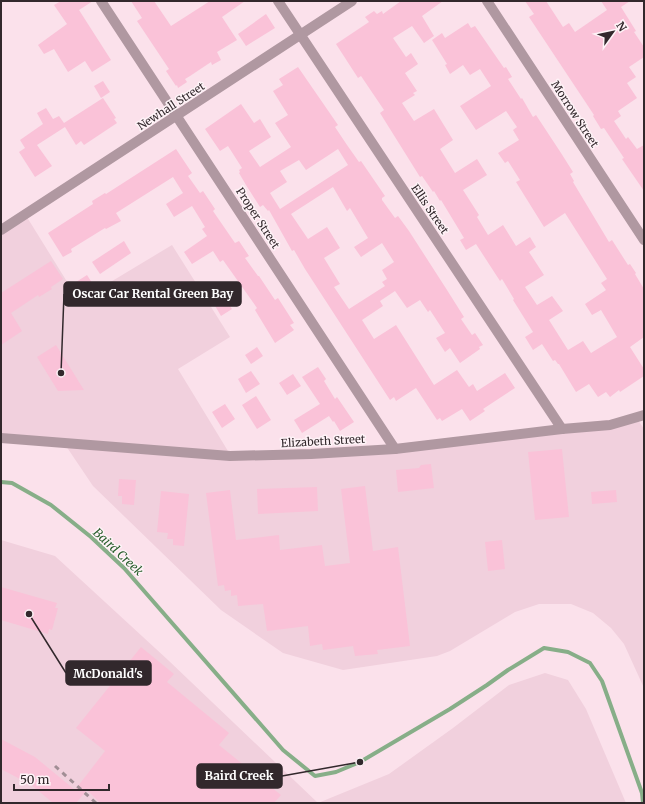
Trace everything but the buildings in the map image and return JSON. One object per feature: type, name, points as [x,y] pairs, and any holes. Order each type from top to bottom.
[{"type":"street","name":"Proper Street","points":[[101,1],[395,449]]},
{"type":"street","name":"Ellis Street","points":[[278,1],[562,429]]},
{"type":"street","name":"Newhall Street","points":[[1,230],[352,1]]},
{"type":"street","name":"Morrow Street","points":[[487,1],[644,240]]},
{"type":"street","name":"Elizabeth Street","points":[[1,438],[230,456],[311,454],[395,449],[562,429],[610,425],[644,415]]},
{"type":"shaded area","points":[[25,214],[79,301],[172,245],[230,337],[178,369],[231,456],[311,454],[636,417],[644,429],[644,688],[624,644],[611,628],[593,613],[571,604],[539,604],[515,612],[450,651],[437,656],[343,670],[283,653],[221,610],[93,486],[64,443],[1,438],[1,230]]},
{"type":"shaded area","points":[[1,540],[55,556],[168,660],[318,803],[1,803]]},
{"type":"shaded area","points":[[545,673],[568,680],[586,709],[626,803],[318,803],[389,774],[509,685]]},
{"type":"waterway","name":"Baird Creek","points":[[1,482],[12,483],[51,505],[91,537],[124,568],[283,750],[315,776],[336,772],[360,762],[450,709],[544,648],[568,652],[590,663],[602,681],[642,793],[643,803]]},
{"type":"railway","points":[[55,766],[96,803]]},
{"type":"place","name":"Oscar Car Rental Green Bay","points":[[61,373]]},
{"type":"place","name":"McDonald's","points":[[29,614]]},
{"type":"place","name":"Baird Creek","points":[[360,762]]}]
